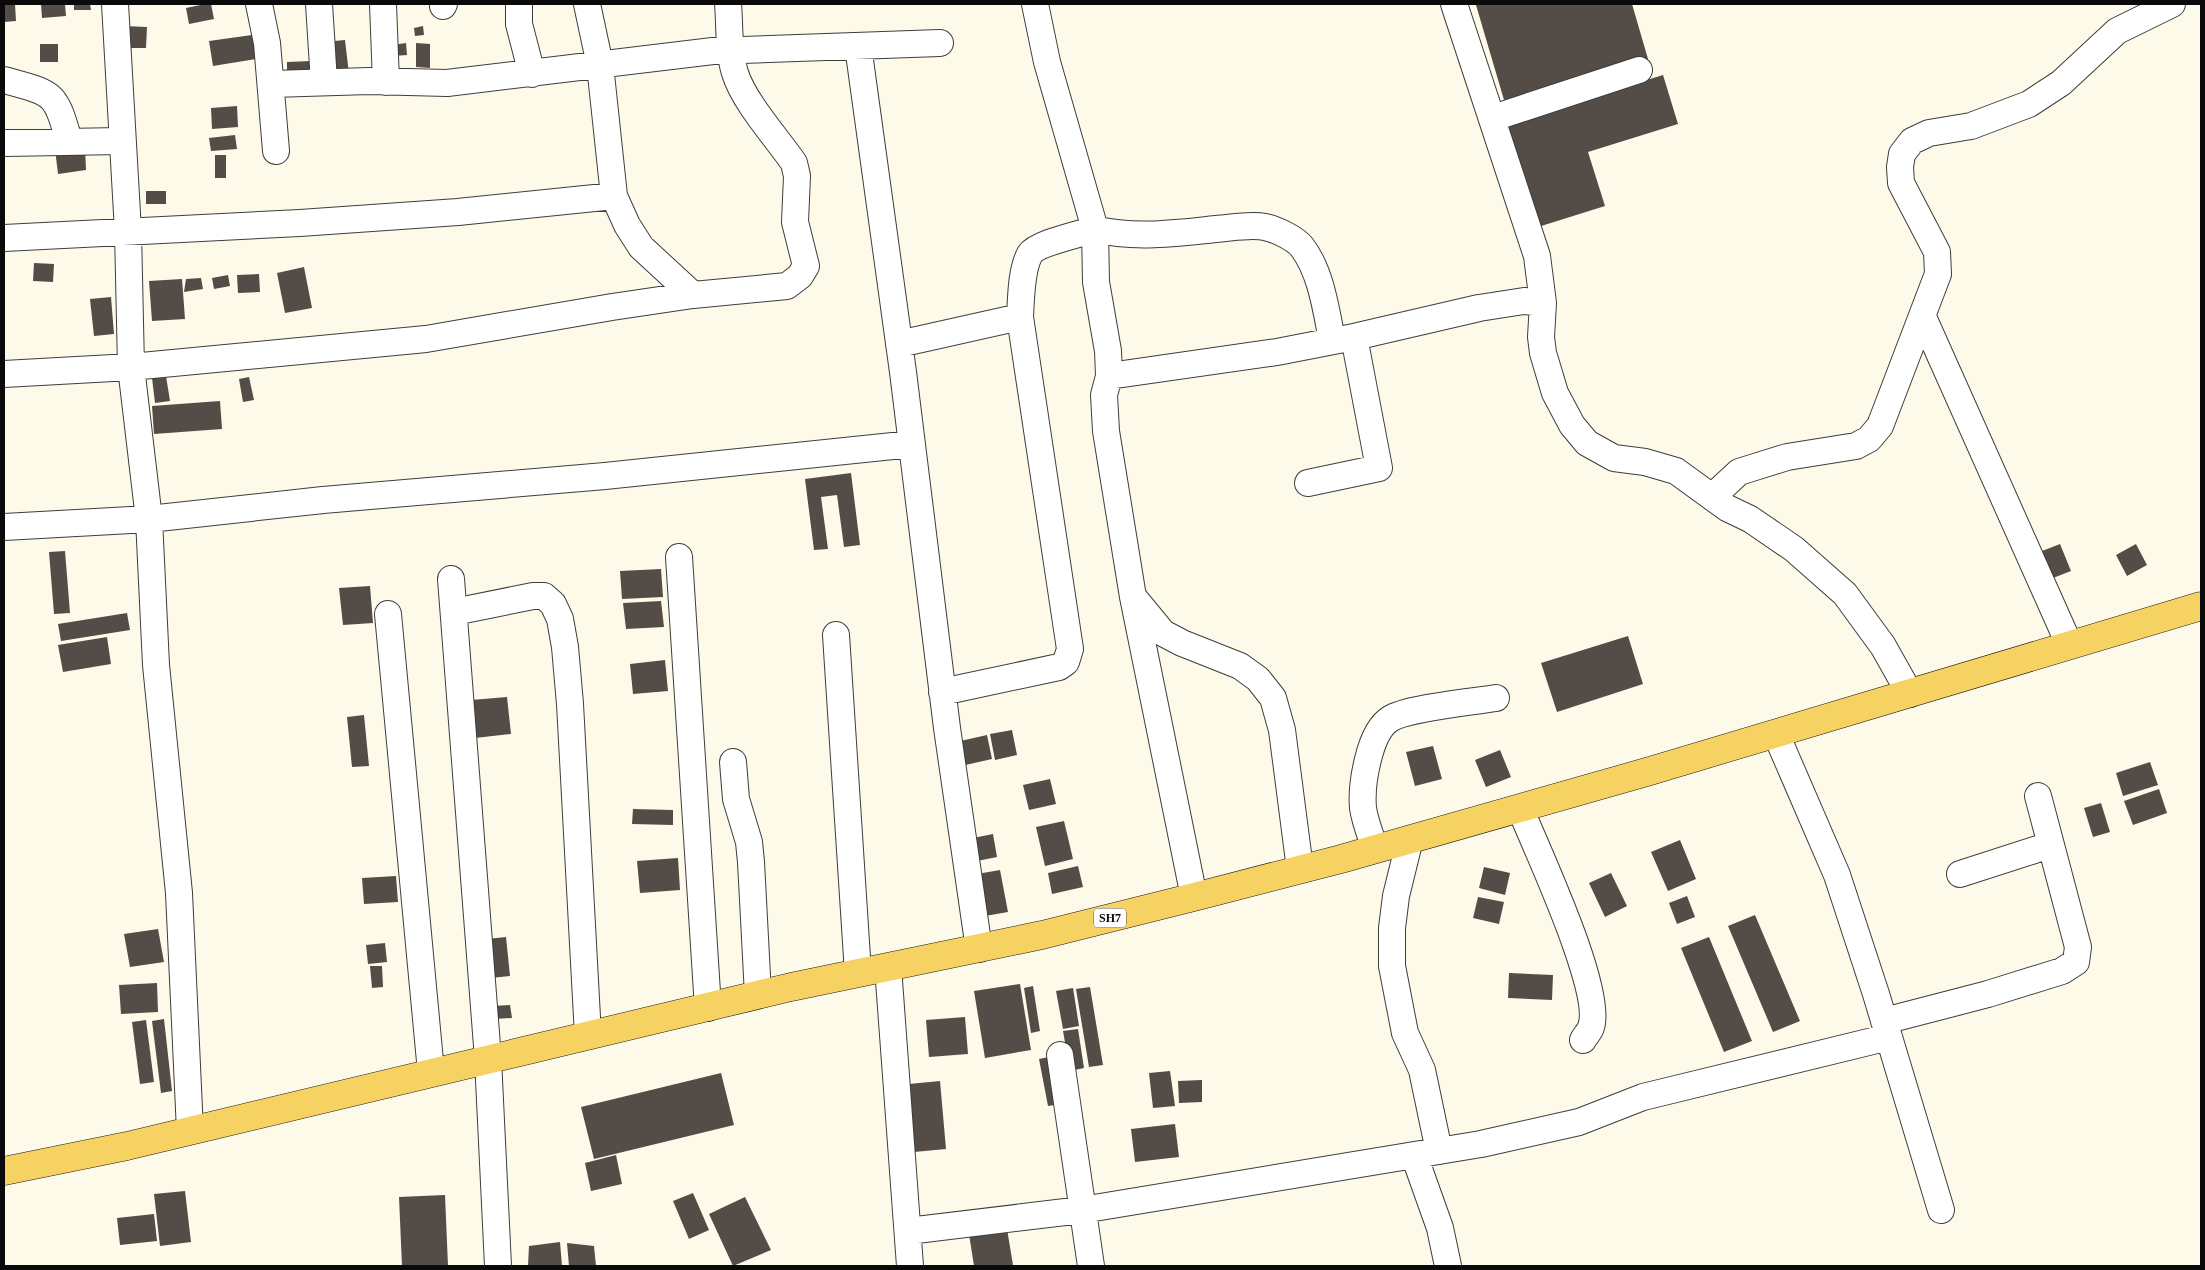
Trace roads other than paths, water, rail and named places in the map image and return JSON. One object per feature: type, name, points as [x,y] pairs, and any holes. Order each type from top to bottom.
[{"type":"main road","name":"SH7","points":[[4,1171],[190,1131],[758,995],[1042,936],[1194,897],[1520,808],[1776,734],[2069,644],[2201,606]]},
{"type":"street","points":[[115,4],[128,231],[131,367],[149,519],[156,665],[179,893],[190,1131]]},
{"type":"street","points":[[259,4],[267,43],[272,84],[276,151]]},
{"type":"street","points":[[319,4],[324,82]]},
{"type":"street","points":[[384,4],[386,82]]},
{"type":"street","points":[[519,4],[519,24],[532,74]]},
{"type":"street","points":[[587,4],[600,65],[614,196],[627,225],[641,247],[693,295]]},
{"type":"street","points":[[4,374],[131,367],[426,339],[526,321],[693,295],[787,286],[800,276],[806,266],[795,222],[797,176],[794,163],[741,89],[734,72],[728,4]]},
{"type":"street","points":[[1035,4],[1047,62],[1096,229],[1096,282],[1108,351],[1109,376],[1104,395],[1106,431],[1133,597],[1194,897]]},
{"type":"street","points":[[1456,4],[1537,256],[1543,303],[1541,337],[1548,373],[1555,394],[1572,425],[1587,443],[1614,458],[1644,462],[1676,471],[1712,498],[1750,519],[1794,549],[1845,594],[1883,646],[1910,694]]},
{"type":"street","points":[[1712,498],[1739,472],[1787,457],[1856,446],[1869,439],[1880,426],[1938,274],[1937,252],[1901,183],[1900,168],[1902,154],[1912,141],[1929,134],[1971,126],[2029,104],[2046,94],[2090,58],[2117,31],[2172,4]]},
{"type":"street","points":[[272,84],[324,82],[448,83],[713,51],[940,43]]},
{"type":"street","points":[[858,46],[899,344],[942,692],[979,949]]},
{"type":"street","points":[[1493,118],[1639,70]]},
{"type":"street","points":[[4,80],[38,89],[50,95],[60,108],[69,141]]},
{"type":"street","points":[[4,143],[122,141]]},
{"type":"street","points":[[4,238],[300,224],[458,212],[614,196]]},
{"type":"street","points":[[942,692],[1060,667],[1066,662],[1070,649],[1020,316],[1021,290],[1030,254],[1038,247],[1096,229],[1118,235],[1149,235],[1239,227],[1265,227],[1301,245],[1313,266],[1324,302],[1343,338],[1379,468],[1308,483]]},
{"type":"street","points":[[1109,376],[1277,352],[1479,308],[1524,301],[1543,303]]},
{"type":"street","points":[[899,344],[1020,316]]},
{"type":"street","points":[[1923,316],[2069,644]]},
{"type":"street","points":[[4,526],[149,519],[323,500],[606,476],[912,444]]},
{"type":"street","points":[[679,557],[708,1008]]},
{"type":"street","points":[[451,580],[488,1059],[498,1266]]},
{"type":"street","points":[[454,612],[534,596],[544,596],[553,604],[560,619],[565,647],[570,704],[588,1036]]},
{"type":"street","points":[[1133,597],[1163,633],[1182,643],[1240,666],[1258,679],[1274,698],[1282,730],[1300,869]]},
{"type":"street","points":[[388,614],[431,1072]]},
{"type":"street","points":[[836,634],[858,973]]},
{"type":"street","points":[[1375,849],[1363,808],[1365,778],[1371,747],[1379,730],[1390,719],[1408,712],[1496,698]]},
{"type":"street","points":[[1776,734],[1837,875],[1941,1210]]},
{"type":"street","points":[[733,762],[736,799],[748,842],[751,862],[758,995]]},
{"type":"street","points":[[908,1231],[1082,1210],[1439,1151],[1579,1122],[1643,1096],[1886,1029],[2062,971],[2076,962],[2078,948],[2038,796]]},
{"type":"street","points":[[1520,808],[1585,969],[1592,1004],[1592,1027],[1583,1040]]},
{"type":"street","points":[[1410,839],[1396,896],[1392,928],[1392,966],[1405,1033],[1422,1070],[1439,1151]]},
{"type":"street","points":[[1960,874],[2050,844]]},
{"type":"street","points":[[888,967],[910,1266]]},
{"type":"street","points":[[1060,1055],[1091,1266]]},
{"type":"street","points":[[1414,1155],[1440,1228],[1448,1266]]}]
